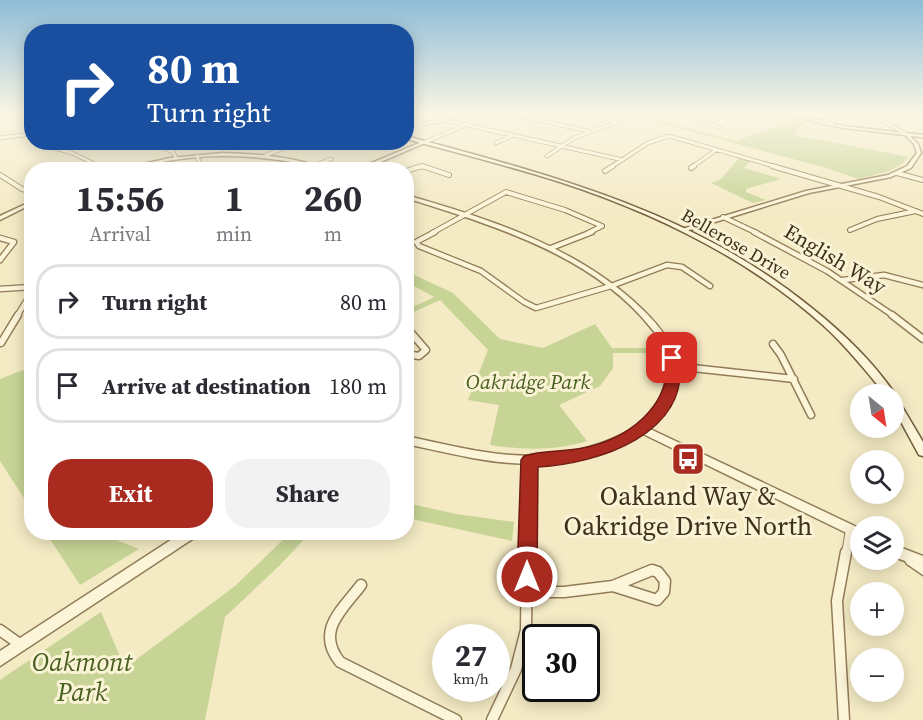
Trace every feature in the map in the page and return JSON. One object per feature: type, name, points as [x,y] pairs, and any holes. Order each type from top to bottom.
[{"type":"main road","name":"Bellerose Drive","points":[[440,148],[587,189],[684,230],[755,270],[817,316],[860,357],[882,384]]},
{"type":"main road","points":[[904,418],[923,452]]},
{"type":"street","points":[[547,156],[562,148]]},
{"type":"street","points":[[566,148],[624,160]]},
{"type":"street","points":[[605,171],[642,148]]},
{"type":"street","points":[[708,148],[885,199],[923,214]]},
{"type":"street","points":[[62,150],[89,162]]},
{"type":"street","points":[[168,150],[173,152],[176,158]]},
{"type":"street","points":[[266,155],[279,150]]},
{"type":"street","points":[[376,162],[405,150]]},
{"type":"street","points":[[692,168],[717,150]]},
{"type":"street","points":[[157,162],[197,156],[266,155],[296,162]]},
{"type":"street","points":[[197,156],[199,162]]},
{"type":"street","points":[[684,230],[723,217],[897,173],[920,158]]},
{"type":"street","points":[[323,162],[331,159]]},
{"type":"street","points":[[414,168],[422,166],[449,174]]},
{"type":"street","points":[[897,173],[923,180]]},
{"type":"street","points":[[0,175],[24,190]]},
{"type":"street","points":[[551,248],[601,229],[602,226],[565,210],[508,192],[499,194],[418,239],[416,243],[480,270],[532,307],[546,306],[670,264],[681,267],[710,286]]},
{"type":"street","points":[[414,199],[514,232],[551,248],[610,285],[652,325],[666,345],[674,366],[674,383],[666,402],[642,429],[616,443],[587,454],[530,460],[414,441]]},
{"type":"street","points":[[0,218],[24,206]]},
{"type":"street","points":[[850,230],[877,219],[916,211]]},
{"type":"street","name":"English Way","points":[[723,217],[777,242],[843,280],[923,339]]},
{"type":"street","points":[[0,238],[14,240],[0,260]]},
{"type":"street","points":[[843,280],[884,275],[923,285]]},
{"type":"street","points":[[0,289],[24,288]]},
{"type":"street","points":[[1,343],[24,305]]},
{"type":"street","points":[[414,336],[426,350],[420,356],[414,355]]},
{"type":"street","points":[[773,344],[794,379],[811,415]]},
{"type":"street","points":[[674,366],[794,379]]},
{"type":"street","points":[[642,429],[850,530],[837,601],[844,720]]},
{"type":"street","points":[[492,720],[509,687],[520,657],[526,630],[530,460]]},
{"type":"street","points":[[0,659],[181,540]]},
{"type":"street","points":[[904,555],[923,562]]},
{"type":"street","points":[[904,556],[923,569]]},
{"type":"street","points":[[528,592],[564,592],[613,586],[652,570],[664,577],[666,585],[663,596],[657,600],[613,586]]},
{"type":"street","points":[[361,585],[329,631],[327,640],[331,652],[340,662],[456,720]]},
{"type":"street","points":[[0,630],[22,645]]},
{"type":"green space","points":[[751,148],[860,148],[909,157],[889,171],[859,179]]},
{"type":"green space","points":[[739,158],[750,161],[744,168],[781,179],[746,189],[746,192],[766,200],[753,203],[711,183],[721,179]]},
{"type":"green space","name":"Oakridge Park","points":[[414,275],[453,293],[500,339],[543,348],[595,324],[612,348],[657,348],[659,353],[613,353],[613,368],[600,386],[559,405],[587,441],[563,447],[538,449],[490,445],[499,405],[468,400],[488,350],[440,300],[414,312],[414,307],[434,297],[414,286]]},
{"type":"green space","points":[[24,370],[24,498],[0,461],[0,379]]},
{"type":"green space","points":[[414,505],[456,514],[514,522],[512,541],[414,520]]},
{"type":"green space","points":[[51,540],[116,540],[139,549],[80,585]]},
{"type":"green space","name":"Oakmont Park","points":[[283,540],[303,540],[225,617],[205,720],[0,720],[0,680],[101,612],[125,668],[235,586]]},
{"type":"place","name":"Oakland Way & Oakridge Drive North","points":[[688,459]]},
{"type":"route","points":[[527,577],[530,460],[587,454],[637,432],[659,412],[666,402],[674,383],[672,358]]}]
